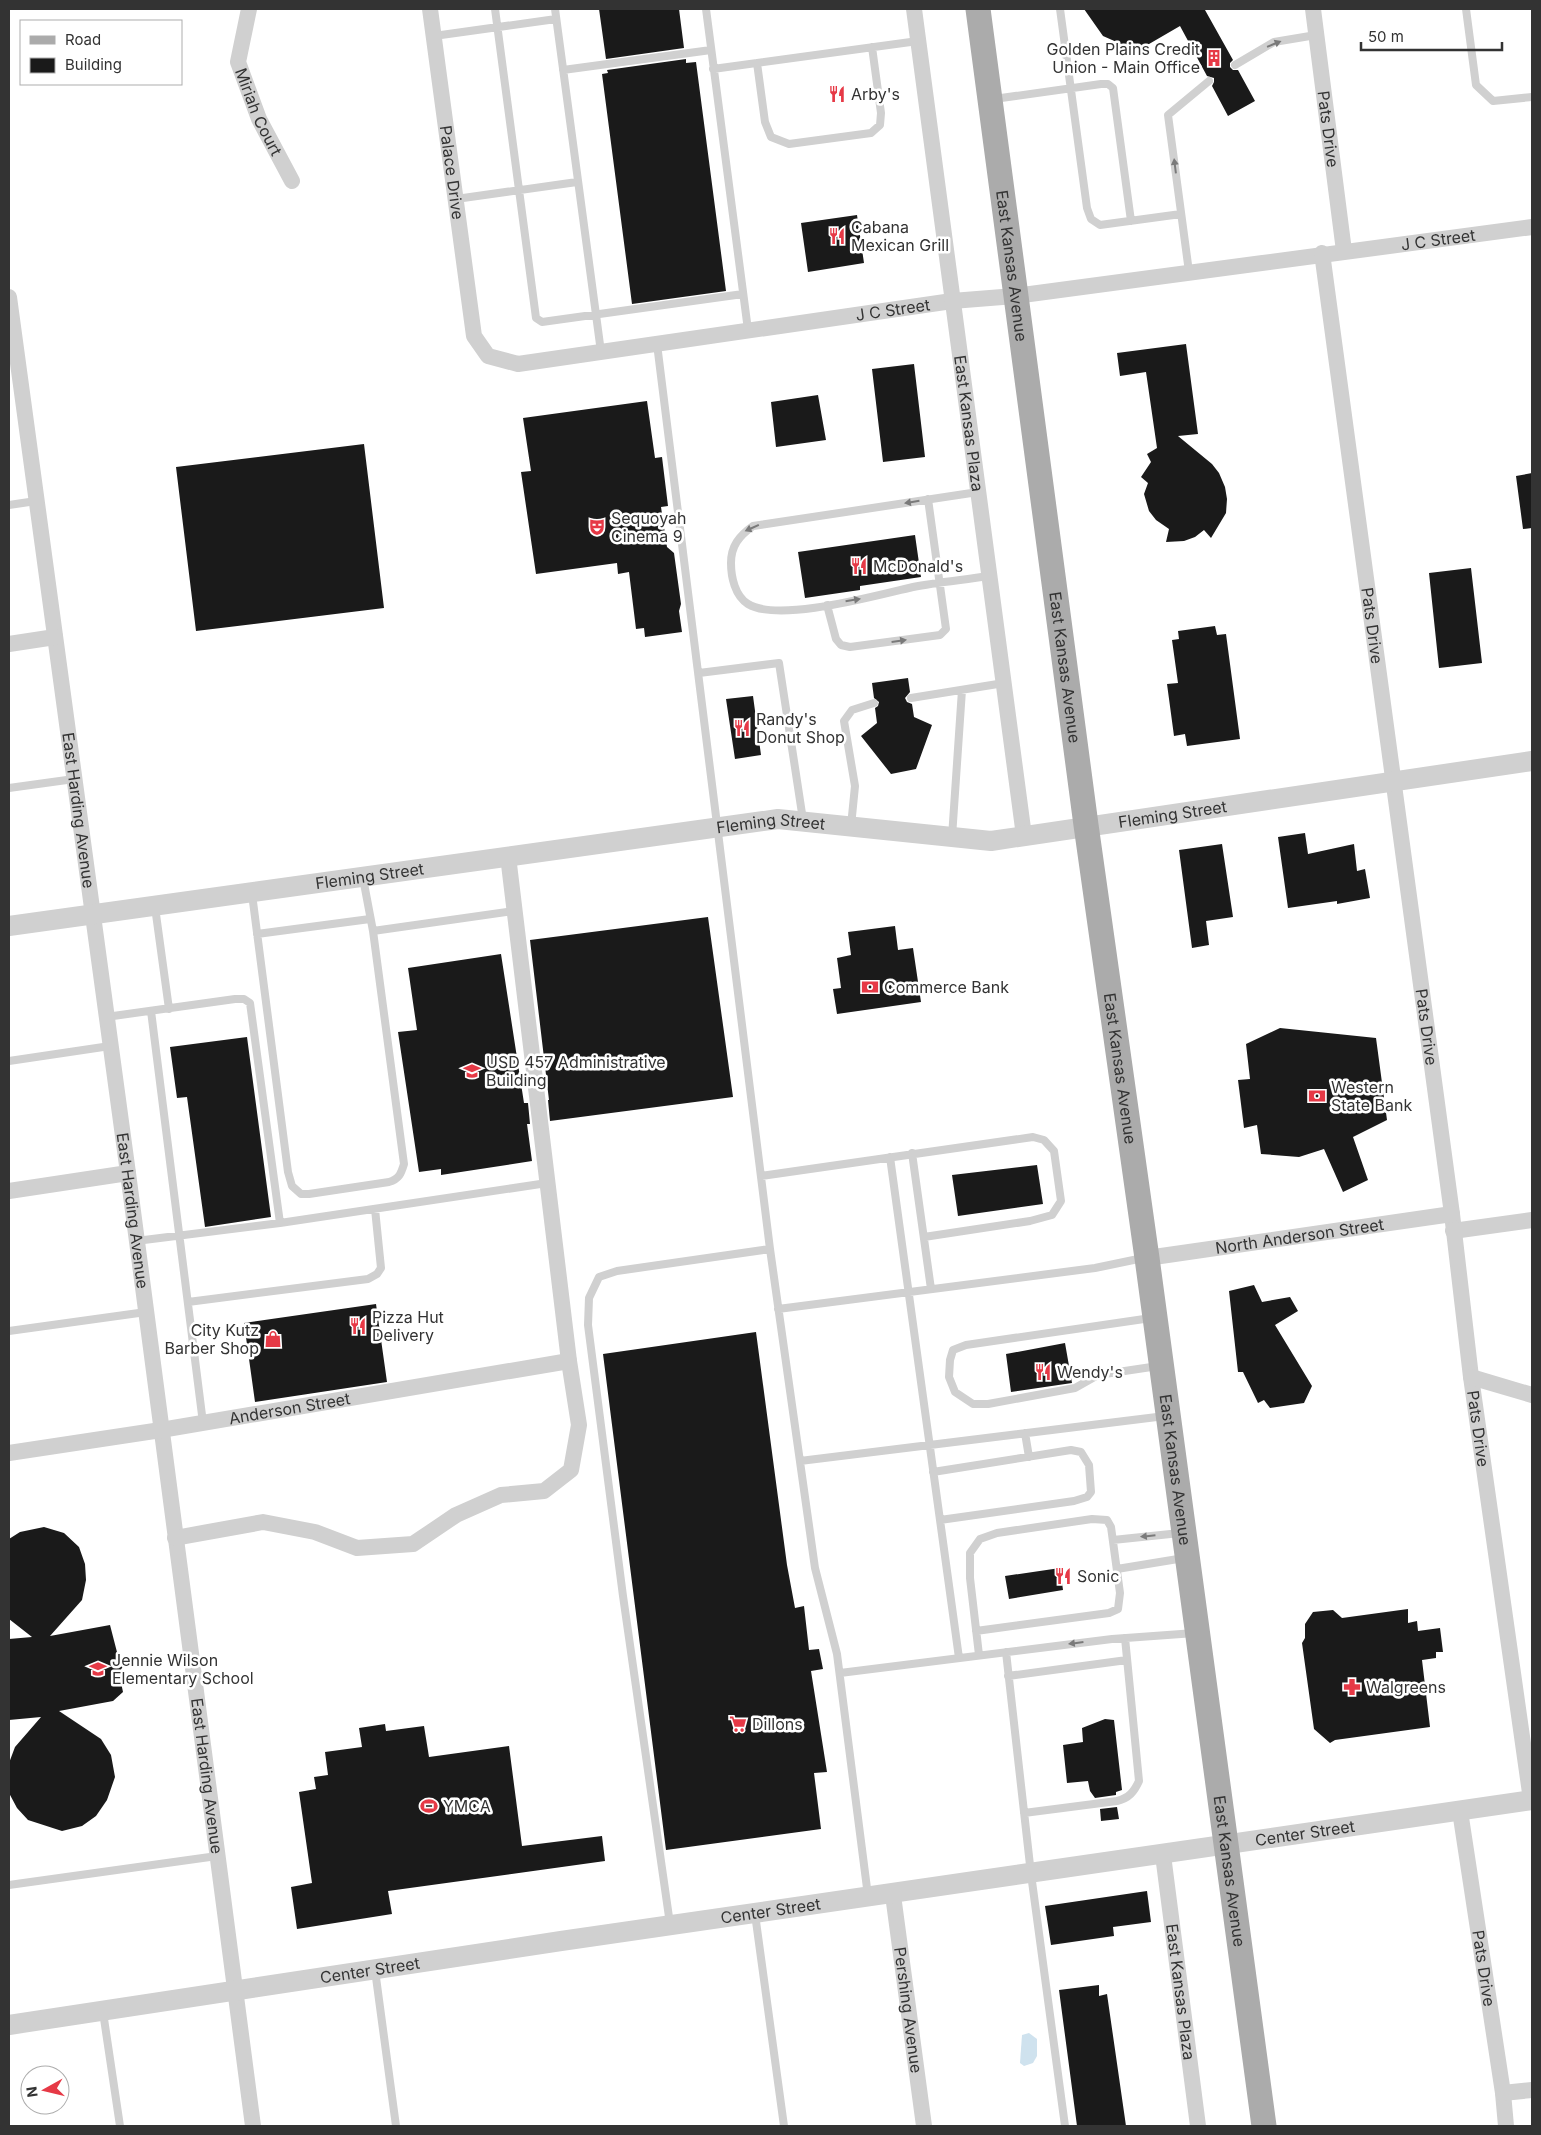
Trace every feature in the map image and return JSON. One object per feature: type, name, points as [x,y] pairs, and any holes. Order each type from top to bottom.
[{"type":"main road","name":"East Kansas Avenue","points":[[978,9],[1086,826],[1162,1366],[1264,2126]]},
{"type":"street","name":"Miriah Court","points":[[250,9],[238,62],[259,119],[292,181]]},
{"type":"street","name":"Palace Drive","points":[[430,9],[474,336]]},
{"type":"street","name":"East Kansas Plaza","points":[[914,9],[1024,836]]},
{"type":"street","name":"Pats Drive","points":[[1313,9],[1344,250]]},
{"type":"street","name":"J C Street","points":[[474,336],[488,356],[518,364],[952,301],[1015,296],[1344,250],[1532,227]]},
{"type":"street","name":"Pats Drive","points":[[1322,254],[1452,1214],[1471,1377],[1532,1800]]},
{"type":"street","name":"East Harding Avenue","points":[[9,297],[13,364],[36,501],[128,1173],[253,2126]]},
{"type":"street","points":[[9,644],[54,637]]},
{"type":"street","name":"Fleming Street","points":[[9,926],[778,819],[991,841],[1532,761]]},
{"type":"street","points":[[175,1538],[262,1522],[315,1532],[357,1548],[413,1544],[456,1515],[500,1494],[544,1491],[572,1470],[579,1425],[569,1361],[508,856]]},
{"type":"street","points":[[9,1190],[128,1173]]},
{"type":"street","name":"North Anderson Street","points":[[1147,1258],[1452,1214]]},
{"type":"street","points":[[1453,1231],[1532,1220]]},
{"type":"street","name":"Anderson Street","points":[[9,1453],[161,1430],[569,1361]]},
{"type":"street","points":[[1471,1377],[1532,1395]]},
{"type":"street","name":"Center Street","points":[[9,2025],[1532,1800]]},
{"type":"street","name":"Pats Drive","points":[[1460,1811],[1503,2093],[1506,2126]]},
{"type":"street","name":"East Kansas Plaza","points":[[1163,1855],[1198,2126]]},
{"type":"street","name":"Pershing Avenue","points":[[893,1894],[924,2126]]},
{"type":"street","points":[[1503,2093],[1532,2090]]},
{"type":"lane","points":[[494,9],[536,318],[542,322],[743,294]]},
{"type":"lane","points":[[555,9],[601,352]]},
{"type":"lane","points":[[706,9],[748,330]]},
{"type":"lane","points":[[1060,9],[1087,208],[1091,219],[1100,225],[1181,214]]},
{"type":"lane","points":[[1466,9],[1476,85],[1493,101],[1532,97]]},
{"type":"lane","points":[[434,36],[556,19]]},
{"type":"lane","points":[[1235,65],[1274,42],[1316,35]]},
{"type":"lane","points":[[713,69],[918,40]]},
{"type":"lane","points":[[757,63],[765,122],[771,137],[789,144],[807,142],[871,133],[880,125],[881,113],[872,47]]},
{"type":"lane","points":[[563,70],[711,50]]},
{"type":"lane","points":[[1189,272],[1168,115],[1209,81]]},
{"type":"lane","points":[[990,99],[1108,84],[1113,88],[1131,221]]},
{"type":"lane","points":[[456,199],[577,182]]},
{"type":"lane","points":[[657,344],[716,828],[778,1309],[814,1568],[837,1654],[840,1673],[868,1898]]},
{"type":"lane","points":[[978,492],[753,526],[742,534],[733,547],[731,564],[734,587],[747,604],[767,610],[785,612],[940,583],[989,576]]},
{"type":"lane","points":[[827,605],[836,638],[841,645],[850,647],[940,635],[946,629],[928,500]]},
{"type":"lane","points":[[9,505],[36,501]]},
{"type":"lane","points":[[698,673],[779,663],[804,822]]},
{"type":"lane","points":[[911,698],[1004,683]]},
{"type":"lane","points":[[952,837],[962,690]]},
{"type":"lane","points":[[851,826],[855,786],[844,721],[852,710],[874,703]]},
{"type":"lane","points":[[9,788],[74,779]]},
{"type":"lane","points":[[252,892],[288,1172],[292,1186],[301,1194],[309,1194],[396,1180],[404,1164],[363,876]]},
{"type":"lane","points":[[155,905],[168,1009]]},
{"type":"lane","points":[[372,931],[514,911]]},
{"type":"lane","points":[[257,934],[370,919]]},
{"type":"lane","points":[[106,1017],[234,998],[244,999],[250,1003],[280,1223]]},
{"type":"lane","points":[[151,1011],[203,1423]]},
{"type":"lane","points":[[9,1061],[110,1046]]},
{"type":"lane","points":[[761,1176],[1033,1137],[1044,1140],[1054,1151],[1061,1201],[1052,1215],[1044,1218],[924,1237]]},
{"type":"lane","points":[[912,1154],[931,1289]]},
{"type":"lane","points":[[890,1157],[959,1658]]},
{"type":"lane","points":[[136,1242],[280,1223],[547,1183]]},
{"type":"lane","points":[[188,1302],[368,1279],[381,1268],[375,1209]]},
{"type":"lane","points":[[670,1926],[592,1364],[588,1325],[589,1298],[599,1277],[617,1271],[770,1249]]},
{"type":"lane","points":[[778,1309],[1095,1268],[1147,1258]]},
{"type":"lane","points":[[9,1331],[146,1312]]},
{"type":"lane","points":[[1155,1318],[966,1345],[953,1350],[950,1360],[950,1377],[955,1392],[973,1404],[988,1404],[1075,1388],[1098,1375],[1162,1366]]},
{"type":"lane","points":[[800,1461],[1168,1416]]},
{"type":"lane","points":[[1025,1433],[1029,1457]]},
{"type":"lane","points":[[933,1472],[1071,1450],[1081,1452],[1088,1465],[1091,1492],[1087,1497],[1074,1501],[940,1520]]},
{"type":"lane","points":[[976,1632],[1109,1613],[1118,1609],[1120,1593],[1111,1527],[1107,1520],[1101,1519],[997,1533],[980,1539],[970,1554],[970,1578],[976,1632],[979,1655]]},
{"type":"lane","points":[[1113,1540],[1184,1533]]},
{"type":"lane","points":[[1117,1569],[1187,1558]]},
{"type":"lane","points":[[840,1673],[1125,1638],[1198,1633]]},
{"type":"lane","points":[[1024,1814],[1117,1801],[1125,1799],[1133,1792],[1139,1781],[1125,1638]]},
{"type":"lane","points":[[1006,1652],[1031,1874],[1065,2126]]},
{"type":"lane","points":[[1008,1676],[1127,1660]]},
{"type":"lane","points":[[9,1885],[217,1856]]},
{"type":"lane","points":[[756,1914],[784,2126]]},
{"type":"lane","points":[[375,1970],[396,2126]]},
{"type":"lane","points":[[102,2011],[120,2126]]},
{"type":"water","points":[[1029,2033],[1037,2039],[1037,2056],[1033,2063],[1024,2066],[1020,2063],[1022,2035]]},
{"type":"building","points":[[599,9],[679,9],[684,48],[606,59]]},
{"type":"building","name":"Golden Plains Credit Union - Main Office","points":[[1084,9],[1208,9],[1205,10],[1233,60],[1230,63],[1230,67],[1233,70],[1238,70],[1255,101],[1228,116],[1212,86],[1214,78],[1207,76],[1180,26],[1137,51],[1103,36]]},
{"type":"building","points":[[686,59],[686,63],[696,62],[726,291],[632,304],[602,74],[608,73],[607,70]]},
{"type":"building","points":[[857,215],[864,263],[808,272],[801,223]]},
{"type":"building","points":[[1186,344],[1198,434],[1178,436],[1212,464],[1219,473],[1225,487],[1227,499],[1226,513],[1211,538],[1204,530],[1195,537],[1184,541],[1166,542],[1169,529],[1156,520],[1149,511],[1144,494],[1148,483],[1141,477],[1151,462],[1147,454],[1157,448],[1146,372],[1120,376],[1117,353]]},
{"type":"building","points":[[914,364],[925,457],[883,462],[872,369]]},
{"type":"building","points":[[818,395],[826,440],[776,447],[771,402]]},
{"type":"building","name":"Sequoyah Cinema 9","points":[[647,401],[655,458],[662,457],[668,506],[661,507],[667,547],[674,553],[681,604],[679,611],[682,632],[645,637],[644,628],[636,629],[629,572],[618,574],[617,563],[536,574],[521,472],[531,471],[523,418]]},
{"type":"building","points":[[364,444],[384,608],[196,631],[176,467]]},
{"type":"building","points":[[1532,473],[1532,528],[1523,529],[1516,476]]},
{"type":"building","points":[[915,535],[921,577],[860,586],[860,590],[805,598],[798,552]]},
{"type":"building","points":[[1471,568],[1482,663],[1439,668],[1429,573]]},
{"type":"building","points":[[1215,626],[1217,635],[1226,634],[1240,739],[1187,746],[1185,734],[1174,736],[1167,684],[1178,683],[1172,640],[1179,639],[1178,631]]},
{"type":"building","points":[[908,678],[910,692],[905,698],[907,702],[912,704],[914,717],[932,725],[916,769],[891,774],[861,736],[877,723],[875,708],[879,702],[874,698],[872,683]]},
{"type":"building","points":[[753,696],[761,755],[735,759],[726,699]]},
{"type":"building","points":[[1305,833],[1308,854],[1354,844],[1357,871],[1365,869],[1370,898],[1337,904],[1337,901],[1288,908],[1278,837]]},
{"type":"building","points":[[1222,844],[1233,917],[1206,921],[1209,945],[1192,948],[1179,850]]},
{"type":"building","points":[[708,917],[733,1097],[550,1121],[530,940]]},
{"type":"building","points":[[895,926],[898,950],[913,948],[921,1002],[837,1014],[833,989],[841,988],[837,958],[851,955],[848,932]]},
{"type":"building","points":[[501,954],[524,1103],[528,1103],[530,1124],[527,1124],[532,1161],[441,1175],[441,1169],[419,1172],[398,1032],[417,1030],[408,968]]},
{"type":"building","points":[[1280,1028],[1376,1038],[1387,1120],[1353,1137],[1368,1180],[1343,1192],[1324,1149],[1299,1157],[1261,1154],[1257,1125],[1244,1128],[1238,1080],[1250,1079],[1246,1044]]},
{"type":"building","points":[[247,1037],[271,1217],[205,1227],[187,1097],[177,1098],[170,1047]]},
{"type":"building","points":[[1037,1165],[1043,1204],[958,1216],[952,1175]]},
{"type":"building","points":[[1254,1285],[1262,1302],[1290,1297],[1298,1311],[1275,1325],[1312,1386],[1304,1403],[1270,1408],[1264,1400],[1258,1403],[1243,1372],[1238,1372],[1229,1291]]},
{"type":"building","points":[[376,1304],[387,1382],[255,1402],[244,1323]]},
{"type":"building","points":[[756,1332],[787,1565],[795,1608],[804,1606],[809,1650],[819,1649],[823,1669],[811,1671],[827,1772],[814,1773],[821,1829],[666,1850],[603,1354]]},
{"type":"building","points":[[1065,1343],[1072,1383],[1011,1392],[1006,1354]]},
{"type":"building","name":"Jennie Wilson Elementary School","points":[[44,1527],[64,1533],[79,1547],[85,1564],[86,1580],[82,1600],[50,1636],[110,1625],[118,1656],[126,1661],[119,1673],[123,1692],[113,1701],[59,1711],[101,1739],[111,1755],[115,1777],[107,1800],[96,1816],[82,1826],[62,1831],[28,1820],[17,1808],[9,1793],[9,1763],[15,1747],[41,1717],[9,1720],[9,1639],[32,1637],[9,1619],[9,1539],[20,1532]]},
{"type":"building","points":[[1060,1568],[1063,1590],[1009,1599],[1005,1576]]},
{"type":"building","points":[[1408,1609],[1408,1623],[1417,1621],[1418,1631],[1440,1628],[1443,1652],[1436,1652],[1436,1658],[1422,1660],[1430,1727],[1335,1740],[1330,1743],[1314,1729],[1302,1643],[1305,1638],[1305,1624],[1313,1612],[1333,1610],[1342,1618]]},
{"type":"building","points":[[1105,1719],[1114,1720],[1122,1790],[1116,1792],[1116,1795],[1095,1798],[1090,1791],[1088,1781],[1067,1783],[1063,1745],[1083,1742],[1082,1728]]},
{"type":"building","points":[[385,1724],[386,1731],[424,1726],[429,1757],[509,1746],[522,1846],[602,1836],[605,1861],[388,1891],[392,1914],[297,1929],[291,1887],[312,1883],[299,1792],[316,1789],[314,1777],[328,1775],[325,1752],[362,1747],[359,1728]]},
{"type":"building","points":[[1117,1807],[1119,1819],[1101,1821],[1100,1809]]},
{"type":"building","points":[[1147,1891],[1151,1922],[1113,1927],[1114,1936],[1051,1945],[1045,1906]]},
{"type":"building","points":[[1099,1985],[1099,1996],[1107,1994],[1126,2126],[1077,2126],[1059,1990]]},
{"type":"place","name":"Golden Plains Credit Union - Main Office","points":[[1214,58]]},
{"type":"place","name":"Arby's","points":[[837,94]]},
{"type":"place","name":"Cabana Mexican Grill","points":[[837,236]]},
{"type":"place","name":"Sequoyah Cinema 9","points":[[597,527]]},
{"type":"place","name":"McDonald's","points":[[859,566]]},
{"type":"place","name":"Randy's Donut Shop","points":[[742,728]]},
{"type":"place","name":"Commerce Bank","points":[[870,987]]},
{"type":"place","name":"USD 457 Administrative Building","points":[[472,1071]]},
{"type":"place","name":"Western State Bank","points":[[1317,1096]]},
{"type":"place","name":"Pizza Hut Delivery","points":[[358,1326]]},
{"type":"place","name":"City Kutz Barber Shop","points":[[273,1339]]},
{"type":"place","name":"Wendy's","points":[[1043,1372]]},
{"type":"place","name":"Sonic","points":[[1063,1576]]},
{"type":"place","name":"Jennie Wilson Elementary School","points":[[98,1669]]},
{"type":"place","name":"Walgreens","points":[[1352,1687]]},
{"type":"place","name":"Dillons","points":[[738,1724]]},
{"type":"place","name":"YMCA","points":[[429,1806]]}]
